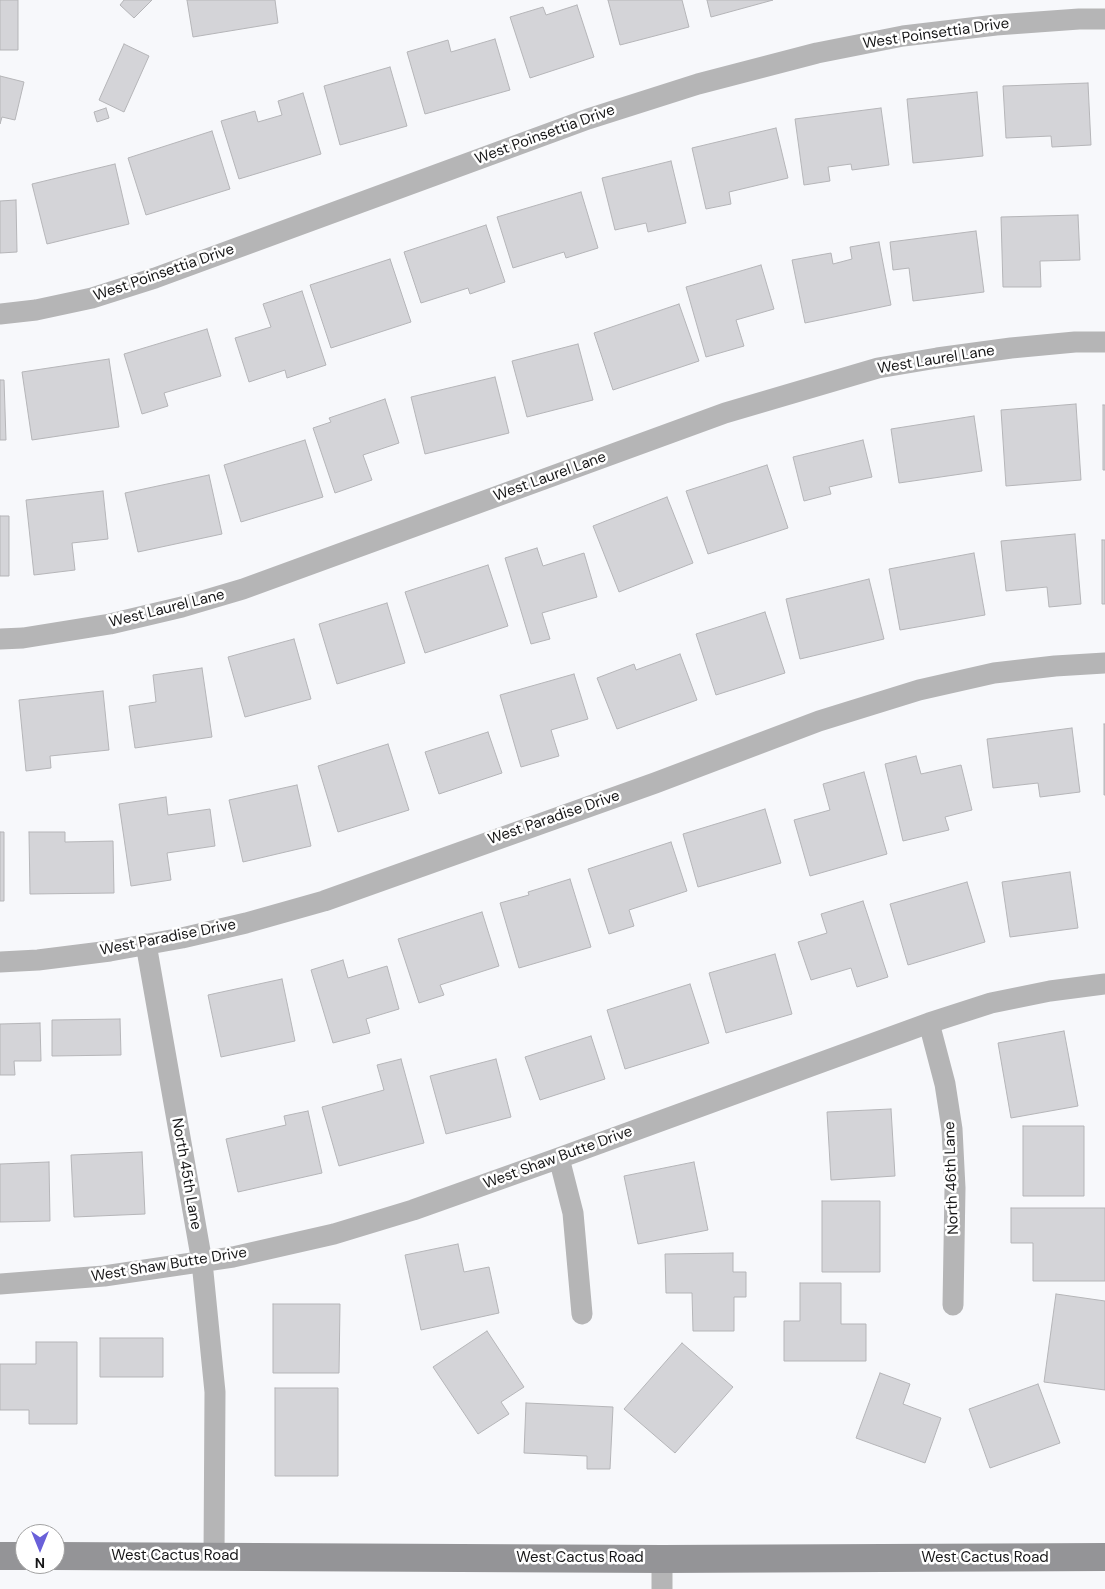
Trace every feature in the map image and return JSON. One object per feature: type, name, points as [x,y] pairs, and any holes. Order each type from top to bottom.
[{"type":"main road","points":[[0,1556],[15,1556]]},
{"type":"main road","name":"West Cactus Road","points":[[65,1556],[662,1559],[1105,1557]]},
{"type":"street","name":"West Poinsettia Drive","points":[[0,314],[36,310],[92,298],[155,278],[588,119],[698,84],[817,53],[903,36],[996,25],[1105,19]]},
{"type":"street","name":"West Laurel Lane","points":[[0,638],[22,638],[110,624],[182,607],[243,589],[725,413],[878,368],[1011,348],[1076,342],[1105,342]]},
{"type":"street","name":"West Paradise Drive","points":[[0,962],[38,960],[146,944],[246,923],[324,901],[655,783],[819,721],[919,690],[994,673],[1105,663]]},
{"type":"street","name":"North 45th Lane","points":[[146,944],[202,1262],[214,1392],[214,1556]]},
{"type":"street","name":"West Shaw Butte Drive","points":[[0,1284],[104,1276],[202,1262],[233,1257],[334,1234],[413,1210],[929,1023],[991,1003],[1050,991],[1105,984]]},
{"type":"street","name":"North 46th Lane","points":[[929,1023],[944,1084],[952,1129],[956,1188],[953,1305]]},
{"type":"street","points":[[559,1158],[573,1213],[582,1314]]},
{"type":"street","points":[[662,1559],[662,1589]]},
{"type":"building","points":[[0,0],[18,0],[18,50],[0,50]]},
{"type":"building","points":[[124,0],[152,0],[134,18],[120,5]]},
{"type":"building","points":[[187,0],[275,0],[278,23],[193,37]]},
{"type":"building","points":[[608,0],[682,0],[689,27],[620,45]]},
{"type":"building","points":[[707,0],[773,0],[711,17]]},
{"type":"building","points":[[577,5],[594,57],[530,78],[510,17],[543,7],[546,15]]},
{"type":"building","points":[[495,39],[510,90],[425,114],[407,52],[448,40],[451,52]]},
{"type":"building","points":[[124,44],[149,56],[124,112],[99,100]]},
{"type":"building","points":[[390,67],[407,126],[340,145],[324,86]]},
{"type":"building","points":[[0,76],[24,82],[15,120],[2,117],[0,124]]},
{"type":"building","points":[[1088,83],[1091,145],[1052,147],[1051,136],[1006,138],[1003,86]]},
{"type":"building","points":[[977,92],[983,156],[913,163],[907,99]]},
{"type":"building","points":[[303,93],[321,154],[239,179],[221,121],[255,111],[258,122],[282,115],[278,101]]},
{"type":"building","points":[[106,108],[109,118],[97,122],[94,112]]},
{"type":"building","points":[[881,108],[889,165],[852,170],[851,164],[828,167],[830,181],[804,185],[795,119]]},
{"type":"building","points":[[776,128],[788,178],[729,192],[731,204],[706,209],[692,148]]},
{"type":"building","points":[[212,131],[230,189],[146,215],[128,158]]},
{"type":"building","points":[[671,161],[686,223],[648,232],[646,223],[615,230],[602,178]]},
{"type":"building","points":[[115,164],[129,224],[47,244],[32,184]]},
{"type":"building","points":[[581,192],[598,248],[566,258],[564,252],[513,268],[497,217]]},
{"type":"building","points":[[16,200],[17,252],[0,253],[0,201]]},
{"type":"building","points":[[1078,215],[1080,260],[1040,261],[1041,287],[1003,287],[1001,217]]},
{"type":"building","points":[[486,225],[505,282],[470,294],[468,288],[421,303],[404,252]]},
{"type":"building","points":[[976,231],[984,292],[913,301],[909,268],[893,270],[890,242]]},
{"type":"building","points":[[879,242],[891,305],[805,323],[792,260],[831,253],[833,264],[852,259],[850,247]]},
{"type":"building","points":[[390,259],[411,322],[331,348],[310,285]]},
{"type":"building","points":[[761,265],[774,309],[736,320],[744,346],[706,357],[686,287]]},
{"type":"building","points":[[302,291],[326,365],[287,378],[285,370],[249,382],[235,338],[271,327],[263,304]]},
{"type":"building","points":[[679,304],[699,361],[613,390],[594,333]]},
{"type":"building","points":[[207,329],[221,376],[164,393],[168,406],[142,414],[124,354]]},
{"type":"building","points":[[578,344],[593,400],[527,417],[512,361]]},
{"type":"building","points":[[109,359],[119,427],[32,440],[22,372]]},
{"type":"building","points":[[495,377],[509,433],[425,454],[411,397]]},
{"type":"building","points":[[0,380],[4,380],[6,440],[0,440]]},
{"type":"building","points":[[385,399],[399,443],[363,455],[372,480],[335,493],[313,428],[331,422],[329,418]]},
{"type":"building","points":[[1076,404],[1081,480],[1006,486],[1001,410]]},
{"type":"building","points":[[1103,405],[1105,405],[1105,470],[1103,470]]},
{"type":"building","points":[[974,416],[982,471],[899,483],[891,429]]},
{"type":"building","points":[[305,440],[323,497],[241,522],[224,465]]},
{"type":"building","points":[[863,440],[872,477],[829,487],[831,494],[804,501],[793,457]]},
{"type":"building","points":[[767,465],[788,528],[708,554],[686,491]]},
{"type":"building","points":[[209,475],[222,534],[138,552],[125,493]]},
{"type":"building","points":[[103,491],[108,539],[72,543],[75,570],[34,575],[26,500]]},
{"type":"building","points":[[667,497],[693,563],[619,592],[593,526]]},
{"type":"building","points":[[0,516],[9,516],[9,576],[0,576]]},
{"type":"building","points":[[1075,534],[1081,604],[1049,607],[1047,587],[1006,591],[1001,541]]},
{"type":"building","points":[[1102,540],[1105,540],[1105,604],[1102,604]]},
{"type":"building","points":[[537,548],[543,566],[584,553],[597,597],[542,613],[550,639],[531,644],[505,558]]},
{"type":"building","points":[[974,553],[985,615],[900,630],[889,569]]},
{"type":"building","points":[[488,565],[508,626],[425,653],[405,592]]},
{"type":"building","points":[[869,579],[884,639],[800,659],[786,599]]},
{"type":"building","points":[[387,603],[405,663],[337,684],[319,624]]},
{"type":"building","points":[[765,612],[785,673],[716,695],[696,634]]},
{"type":"building","points":[[294,639],[311,699],[245,717],[228,657]]},
{"type":"building","points":[[680,654],[697,700],[617,729],[597,678],[634,664],[636,670]]},
{"type":"building","points":[[202,668],[212,737],[135,748],[129,706],[156,702],[153,675]]},
{"type":"building","points":[[574,674],[588,719],[551,730],[559,756],[521,767],[500,695]]},
{"type":"building","points":[[103,691],[109,750],[50,756],[51,768],[26,771],[19,700]]},
{"type":"building","points":[[1105,724],[1105,795],[1104,795]]},
{"type":"building","points":[[1072,728],[1080,792],[1040,797],[1038,783],[993,788],[987,739]]},
{"type":"building","points":[[488,732],[502,773],[439,794],[425,752]]},
{"type":"building","points":[[388,744],[409,810],[338,832],[318,766]]},
{"type":"building","points":[[916,756],[921,774],[961,765],[972,810],[945,817],[949,830],[903,841],[885,764]]},
{"type":"building","points":[[864,772],[887,854],[810,876],[794,820],[830,810],[823,784]]},
{"type":"building","points":[[297,785],[311,846],[243,862],[229,800]]},
{"type":"building","points":[[166,797],[168,815],[210,809],[215,846],[167,853],[171,880],[131,886],[119,804]]},
{"type":"building","points":[[765,809],[781,863],[698,887],[683,834]]},
{"type":"building","points":[[0,832],[4,832],[4,901],[0,901]]},
{"type":"building","points":[[29,832],[65,832],[65,842],[113,841],[114,893],[30,894]]},
{"type":"building","points":[[671,842],[687,891],[629,910],[634,926],[609,934],[588,869]]},
{"type":"building","points":[[1070,872],[1078,928],[1010,937],[1002,882]]},
{"type":"building","points":[[570,879],[591,947],[519,968],[500,903],[529,895],[528,892]]},
{"type":"building","points":[[967,882],[985,942],[908,965],[890,904]]},
{"type":"building","points":[[863,901],[888,977],[857,987],[851,968],[811,980],[798,942],[827,933],[821,914]]},
{"type":"building","points":[[482,912],[499,966],[440,985],[444,995],[419,1003],[398,939]]},
{"type":"building","points":[[775,954],[792,1014],[726,1033],[709,973]]},
{"type":"building","points":[[343,960],[348,978],[387,966],[399,1009],[366,1019],[370,1033],[333,1043],[311,970]]},
{"type":"building","points":[[282,979],[295,1041],[221,1057],[208,995]]},
{"type":"building","points":[[690,984],[709,1043],[625,1069],[607,1010]]},
{"type":"building","points":[[120,1019],[121,1055],[52,1056],[52,1020]]},
{"type":"building","points":[[40,1023],[41,1061],[14,1061],[15,1075],[0,1075],[0,1024]]},
{"type":"building","points":[[1064,1031],[1078,1106],[1011,1118],[998,1043]]},
{"type":"building","points":[[591,1036],[605,1079],[540,1100],[525,1057]]},
{"type":"building","points":[[401,1059],[424,1143],[339,1166],[322,1107],[384,1090],[377,1065]]},
{"type":"building","points":[[496,1059],[511,1117],[446,1134],[430,1076]]},
{"type":"building","points":[[891,1109],[895,1176],[831,1180],[827,1112]]},
{"type":"building","points":[[308,1111],[322,1173],[238,1192],[226,1139],[286,1125],[284,1116]]},
{"type":"building","points":[[1023,1126],[1084,1126],[1084,1196],[1023,1196]]},
{"type":"building","points":[[142,1152],[145,1214],[74,1217],[71,1155]]},
{"type":"building","points":[[49,1162],[50,1221],[0,1222],[0,1164]]},
{"type":"building","points":[[694,1162],[708,1230],[638,1244],[624,1176]]},
{"type":"building","points":[[822,1201],[880,1201],[880,1272],[822,1272]]},
{"type":"building","points":[[1011,1208],[1105,1208],[1105,1281],[1033,1281],[1033,1243],[1011,1243]]},
{"type":"building","points":[[458,1244],[464,1272],[489,1267],[499,1313],[421,1330],[405,1255]]},
{"type":"building","points":[[733,1253],[733,1272],[746,1272],[746,1297],[734,1297],[734,1331],[693,1331],[692,1293],[666,1293],[665,1254]]},
{"type":"building","points":[[800,1283],[841,1283],[841,1324],[866,1324],[866,1361],[784,1361],[784,1321],[800,1321]]},
{"type":"building","points":[[1056,1294],[1105,1301],[1105,1390],[1044,1382]]},
{"type":"building","points":[[273,1304],[340,1304],[339,1373],[273,1373]]},
{"type":"building","points":[[487,1331],[524,1387],[501,1402],[509,1414],[478,1434],[433,1367]]},
{"type":"building","points":[[100,1338],[163,1338],[163,1377],[100,1377]]},
{"type":"building","points":[[36,1342],[77,1342],[77,1424],[29,1424],[29,1410],[0,1410],[0,1364],[36,1364]]},
{"type":"building","points":[[682,1343],[733,1387],[675,1453],[624,1409]]},
{"type":"building","points":[[880,1373],[910,1384],[903,1404],[941,1418],[925,1463],[856,1438]]},
{"type":"building","points":[[1038,1384],[1060,1443],[990,1468],[969,1409]]},
{"type":"building","points":[[275,1388],[338,1388],[338,1476],[275,1476]]},
{"type":"building","points":[[526,1403],[613,1407],[610,1469],[587,1469],[587,1456],[524,1453]]}]
